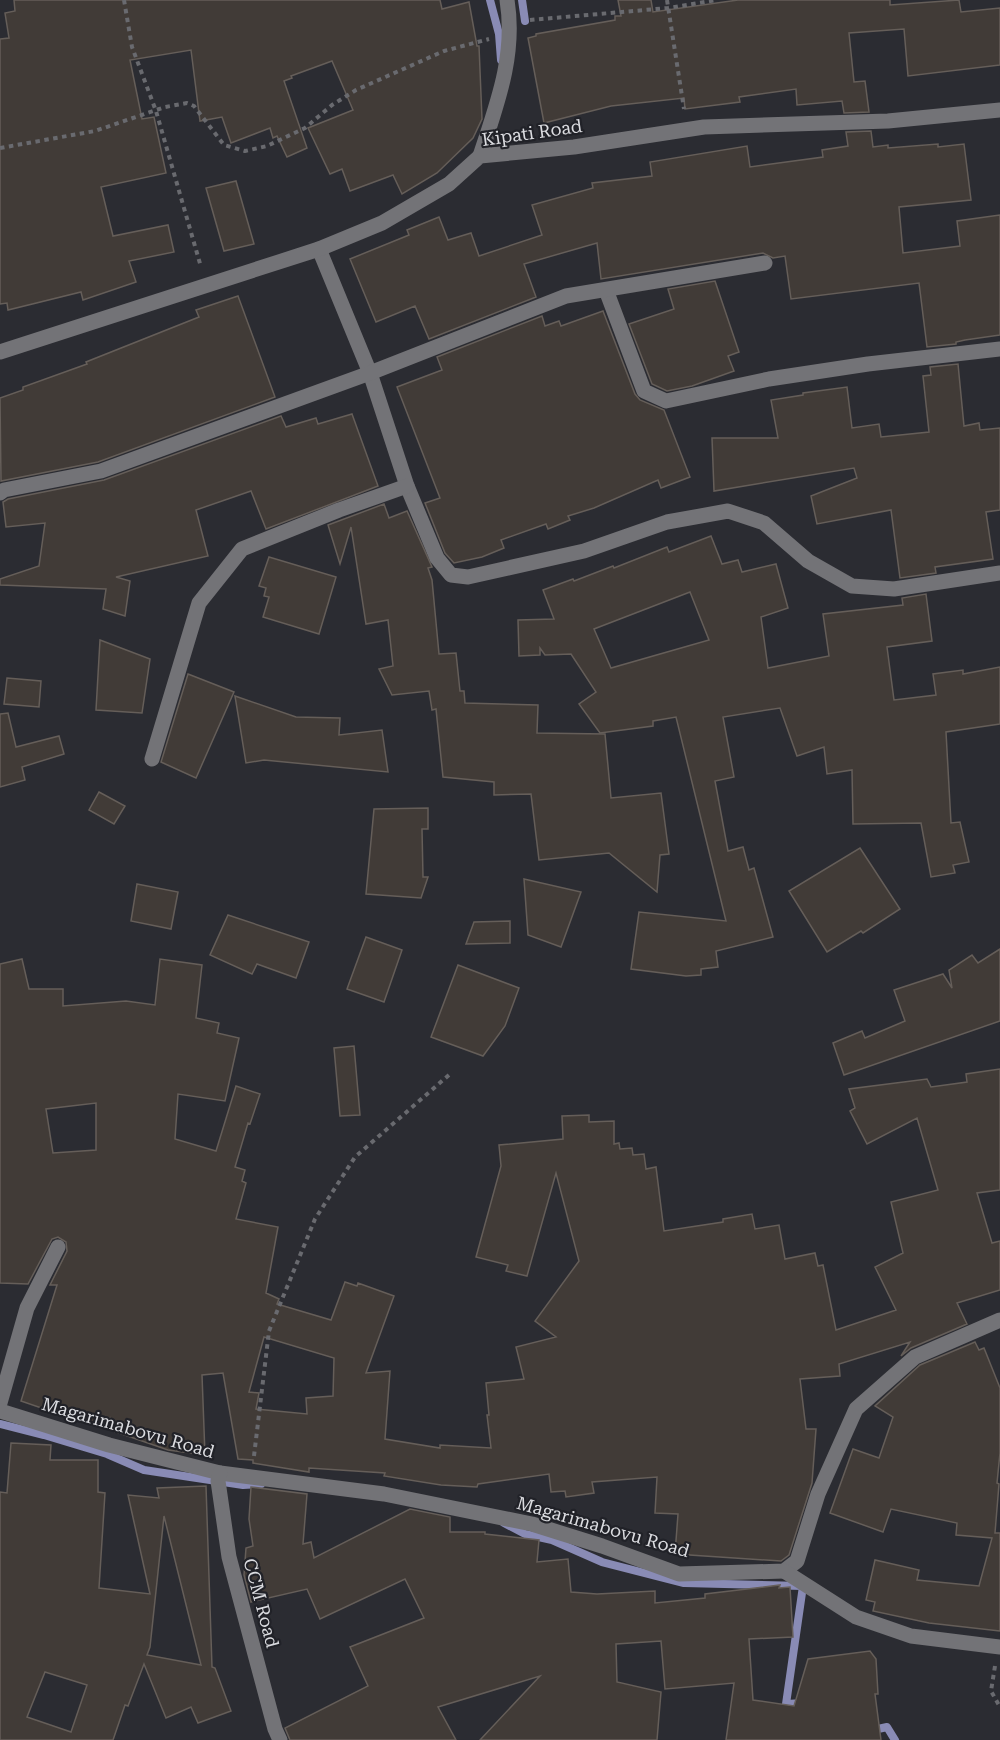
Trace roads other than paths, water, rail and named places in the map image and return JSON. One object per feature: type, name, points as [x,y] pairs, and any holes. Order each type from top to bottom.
[{"type":"street","points":[[480,156],[503,87],[511,30],[507,0]]},
{"type":"street","name":"Kipati Road","points":[[0,352],[319,249],[382,223],[449,184],[480,156],[574,147],[704,127],[888,121],[1000,110]]},
{"type":"street","points":[[319,249],[370,373],[407,486],[437,558],[451,575],[468,577],[573,553],[667,522],[728,511],[764,523],[808,561],[852,586],[894,589],[1000,573]]},
{"type":"street","points":[[0,493],[4,490],[101,471],[370,373],[566,296],[765,263]]},
{"type":"street","points":[[606,290],[644,391],[666,401],[769,379],[868,364],[1000,349]]},
{"type":"street","points":[[152,759],[199,603],[242,549],[339,510],[407,486]]},
{"type":"street","points":[[0,1403],[27,1308],[58,1247]]},
{"type":"street","points":[[999,1647],[911,1636],[856,1617],[784,1571],[797,1561],[818,1494],[856,1409],[915,1357],[1000,1320]]},
{"type":"street","name":"Magarimabovu Road","points":[[0,1411],[109,1445],[220,1473],[384,1494],[532,1524],[679,1574],[784,1571]]},
{"type":"street","name":"CCM Road","points":[[220,1473],[218,1481],[229,1557],[274,1729],[280,1740]]},
{"type":"waterway","points":[[490,0],[499,34],[501,60]]},
{"type":"waterway","points":[[522,0],[525,21]]},
{"type":"waterway","points":[[0,1424],[107,1454],[144,1470],[243,1485],[261,1484]]},
{"type":"waterway","points":[[504,1523],[525,1534],[552,1540],[602,1562],[684,1583],[803,1586],[786,1704],[804,1703]]},
{"type":"waterway","points":[[869,1731],[887,1727],[895,1740]]}]
